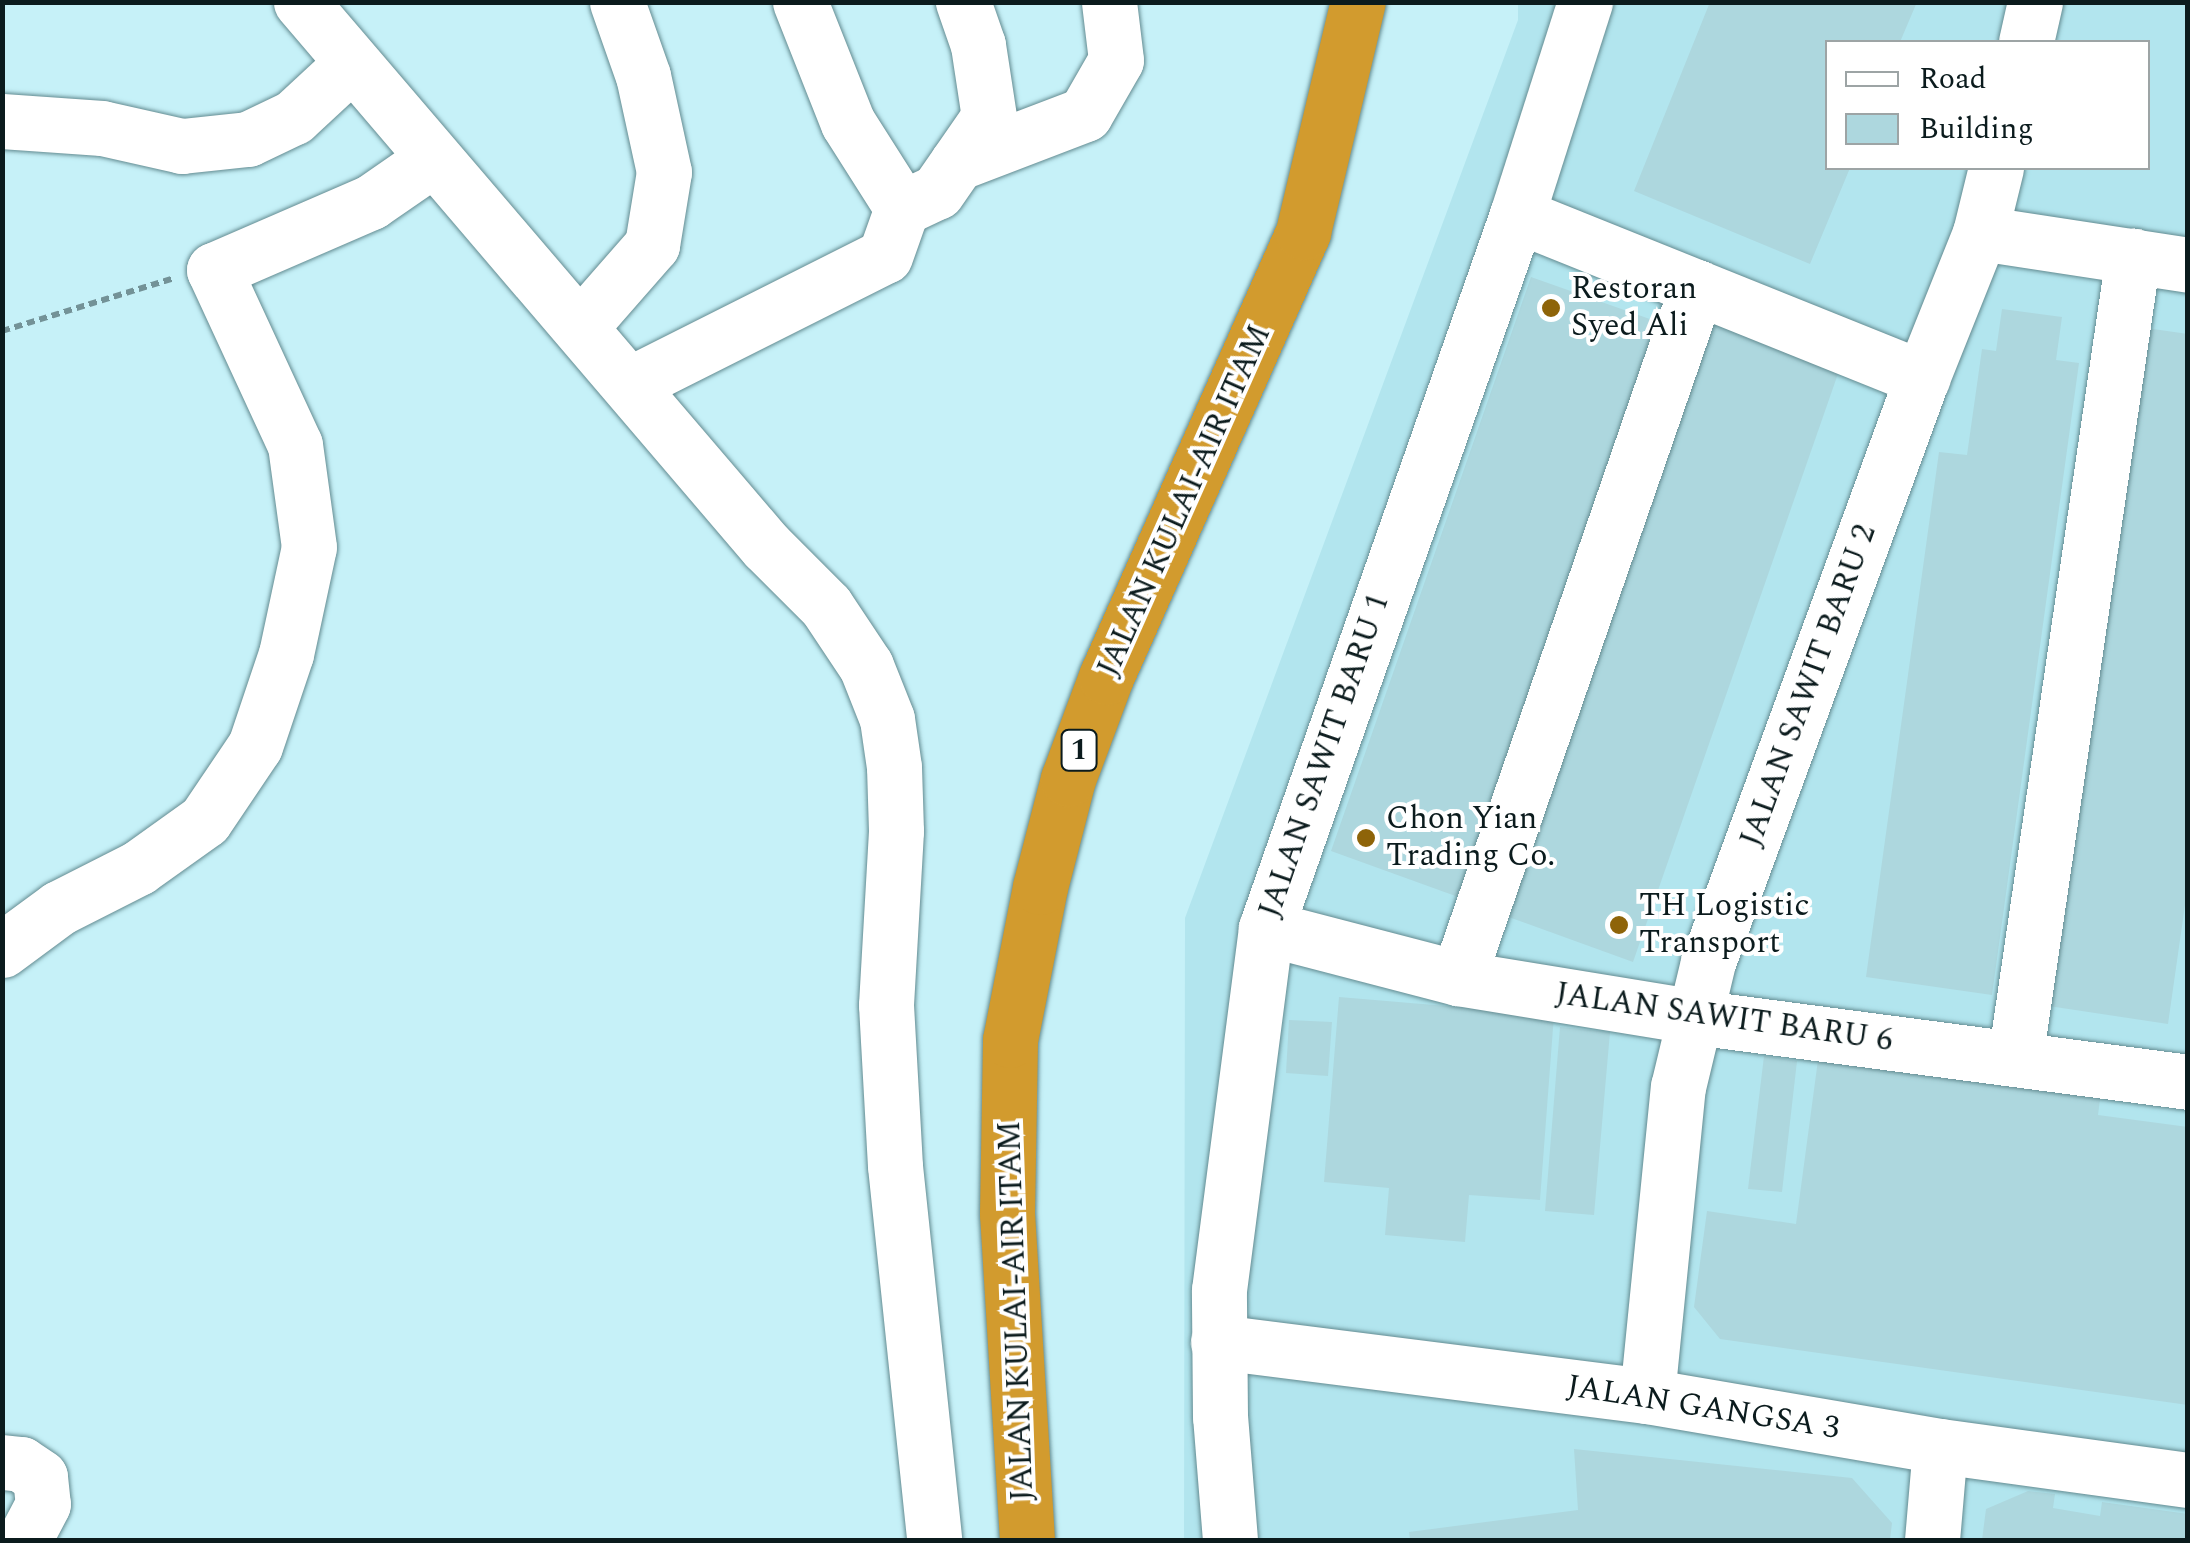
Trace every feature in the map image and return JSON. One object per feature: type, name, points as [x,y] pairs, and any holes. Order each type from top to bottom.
[{"type":"highway","name":"JALAN KULAI-AIR ITAM","points":[[1027,1540],[1007,1214],[1010,1040],[1040,887],[1068,779],[1106,677],[1303,232],[1358,2]]},
{"type":"street","points":[[301,2],[350,64],[581,326],[766,546],[826,606],[866,666],[887,719],[896,832],[886,1005],[895,1166],[934,1540]]},
{"type":"street","points":[[581,326],[652,245],[664,172],[643,76],[617,2]]},
{"type":"street","points":[[800,2],[848,123],[902,208]]},
{"type":"street","points":[[630,384],[885,256],[902,208],[937,192],[990,117],[978,45],[963,2]]},
{"type":"street","points":[[957,164],[1085,114],[1116,60],[1110,2]]},
{"type":"street","name":"JALAN SAWIT BARU 1","points":[[1230,1540],[1218,1342],[1219,1290],[1266,928],[1516,215],[1585,2]]},
{"type":"street","points":[[2026,40],[2035,2]]},
{"type":"street","points":[[2,121],[102,128],[182,146],[248,139],[294,117],[350,64]]},
{"type":"street","points":[[2,950],[59,908],[138,868],[206,820],[255,746],[286,654],[310,547],[295,445],[214,270],[372,202],[433,159]]},
{"type":"street","name":"JALAN SAWIT BARU 2","points":[[1648,1396],[1678,1087],[1708,962],[1922,378],[1980,233],[1996,170]]},
{"type":"street","points":[[1516,215],[1922,378]]},
{"type":"street","points":[[1980,233],[2188,265]]},
{"type":"street","points":[[2015,1060],[2133,256]]},
{"type":"street","points":[[1458,978],[1697,287]]},
{"type":"street","name":"JALAN SAWIT BARU 6","points":[[1266,928],[1458,978],[1695,1017],[2188,1082]]},
{"type":"street","name":"JALAN GANGSA 3","points":[[1218,1342],[1648,1396],[1940,1446],[2188,1480]]},
{"type":"street","points":[[1932,1540],[1940,1446]]},
{"type":"street","points":[[2,1462],[21,1464],[40,1477],[43,1504],[24,1540]]},
{"type":"path","points":[[2,331],[143,284],[214,270]]},
{"type":"shaded area","points":[[1518,3],[2187,3],[2187,1540],[1184,1540],[1185,918],[1518,20]]},
{"type":"building","points":[[1710,2],[1917,2],[1901,40],[1825,40],[1825,170],[1849,170],[1810,264],[1634,191]]},
{"type":"building","points":[[1531,277],[1661,323],[1461,898],[1331,851]]},
{"type":"building","points":[[2002,309],[2062,317],[2056,360],[2079,363],[1992,995],[1866,977],[1939,452],[1967,455],[1982,349],[1996,351]]},
{"type":"building","points":[[1710,322],[1840,368],[1633,962],[1503,915]]},
{"type":"building","points":[[2139,327],[2188,334],[2188,884],[2168,1024],[2042,1005]]},
{"type":"building","points":[[1339,997],[1554,1015],[1540,1200],[1469,1195],[1465,1242],[1385,1235],[1389,1188],[1324,1182]]},
{"type":"building","points":[[1289,1020],[1332,1022],[1328,1076],[1286,1073]]},
{"type":"building","points":[[1560,1027],[1610,1032],[1594,1215],[1545,1211]]},
{"type":"building","points":[[1820,1045],[2102,1084],[2098,1115],[2188,1127],[2188,1405],[1720,1339],[1694,1307],[1707,1211],[1796,1224]]},
{"type":"building","points":[[1764,1056],[1797,1061],[1782,1192],[1748,1189]]},
{"type":"building","points":[[1574,1449],[1852,1478],[1892,1523],[1890,1540],[1410,1540],[1409,1532],[1578,1510]]},
{"type":"building","points":[[2028,1491],[2055,1494],[2053,1508],[2100,1516],[2102,1502],[2188,1514],[2188,1540],[1982,1540],[1986,1509]]},
{"type":"place","name":"Restoran Syed Ali","points":[[1551,308]]},
{"type":"place","name":"Chon Yian Trading Co.","points":[[1366,838]]},
{"type":"place","name":"TH Logistic Transport","points":[[1619,925]]}]
